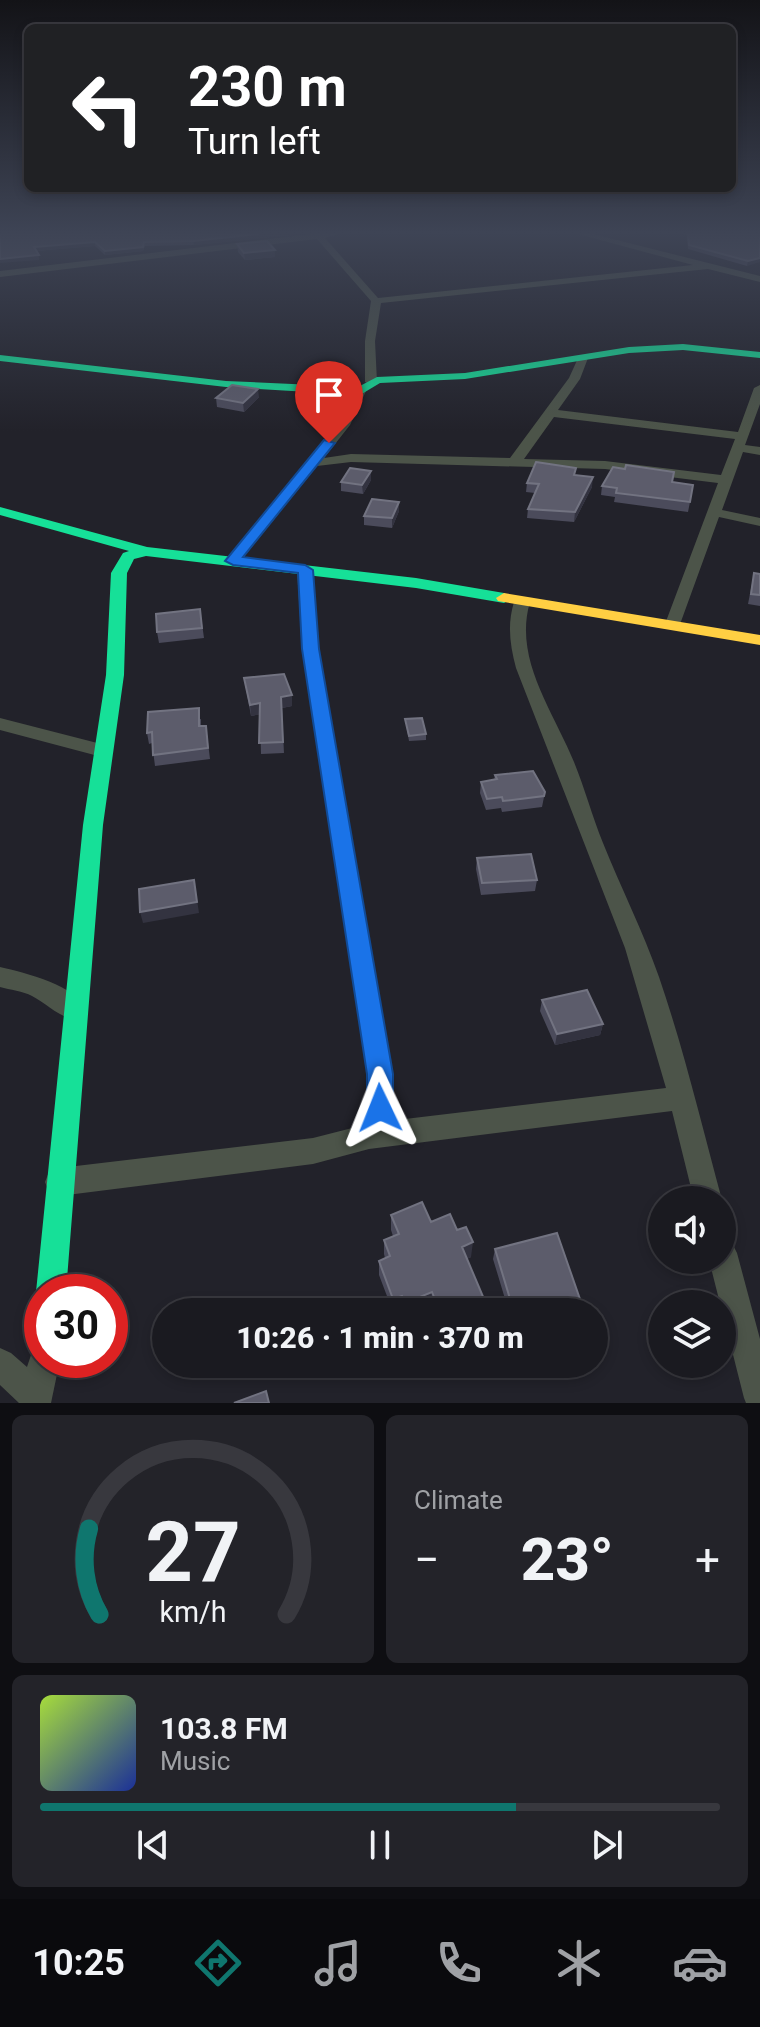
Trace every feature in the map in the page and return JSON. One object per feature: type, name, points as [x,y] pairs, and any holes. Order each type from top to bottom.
[{"type":"street","points":[[233,561],[344,425],[366,387],[376,301],[390,299]]},
{"type":"street","points":[[0,358],[226,384],[366,387],[465,376],[629,350],[683,347],[760,355]]},
{"type":"street","points":[[513,464],[551,413],[551,406],[574,379],[583,358]]},
{"type":"street","points":[[673,624],[760,388]]},
{"type":"street","points":[[551,413],[740,442],[760,451]]},
{"type":"street","points":[[313,463],[351,458],[605,465],[726,480]]},
{"type":"street","points":[[0,511],[146,551],[305,570],[512,605],[673,624],[760,640]]},
{"type":"street","points":[[714,512],[760,522]]},
{"type":"street","points":[[52,1274],[102,751],[115,675],[122,562],[112,544]]},
{"type":"street","points":[[122,562],[146,551]]},
{"type":"street","points":[[305,570],[310,649],[380,1074],[380,1108],[369,1136]]},
{"type":"street","points":[[512,605],[515,632],[537,704],[557,744],[602,866],[636,946],[704,1186]]},
{"type":"street","points":[[0,724],[102,751]]},
{"type":"street","points":[[0,977],[36,986],[76,1011]]},
{"type":"street","points":[[59,1182],[129,1176],[299,1153],[369,1136],[680,1098]]},
{"type":"street","points":[[728,1274],[760,1398]]},
{"type":"street","points":[[0,1364],[36,1400]]},
{"type":"street","points":[[36,1400],[40,1378]]},
{"type":"building","points":[[232,385],[258,389],[243,403],[216,398]]},
{"type":"building","points":[[536,462],[576,468],[574,475],[593,477],[575,512],[528,509],[539,484],[527,483]]},
{"type":"building","points":[[626,465],[674,472],[672,482],[693,485],[690,502],[616,493],[617,488],[602,486],[613,467],[625,469]]},
{"type":"building","points":[[350,468],[371,471],[362,485],[341,482]]},
{"type":"building","points":[[372,499],[399,502],[392,518],[364,516]]},
{"type":"building","points":[[754,573],[760,574],[760,595],[751,594]]},
{"type":"building","points":[[200,609],[202,628],[157,632],[156,614]]},
{"type":"building","points":[[284,674],[292,695],[281,697],[283,742],[259,743],[260,703],[250,705],[244,678]]},
{"type":"building","points":[[199,708],[199,726],[206,726],[208,748],[153,755],[152,732],[147,733],[148,712]]},
{"type":"building","points":[[422,718],[426,734],[409,736],[405,719]]},
{"type":"building","points":[[533,771],[545,792],[544,796],[503,801],[502,797],[487,799],[481,782],[497,779],[495,775]]},
{"type":"building","points":[[531,854],[537,880],[482,883],[477,858]]},
{"type":"building","points":[[194,880],[197,902],[140,912],[139,889]]},
{"type":"building","points":[[587,990],[603,1024],[557,1034],[542,1000]]},
{"type":"building","points":[[422,1202],[431,1222],[450,1214],[457,1230],[466,1227],[473,1242],[462,1247],[484,1298],[434,1298],[432,1292],[417,1298],[393,1298],[379,1261],[390,1256],[384,1240],[399,1234],[391,1215]]},
{"type":"building","points":[[557,1233],[580,1298],[510,1298],[495,1249]]},
{"type":"building","points":[[266,1391],[269,1403],[234,1403]]},
{"type":"traffic: fast","points":[[0,358],[226,384],[360,391],[377,380],[465,376],[629,350],[683,347],[760,355]]},
{"type":"traffic: fast","points":[[0,511],[146,551],[416,583],[504,598]]},
{"type":"traffic: fast","points":[[53,1274],[93,825],[115,675],[119,573],[128,556],[146,551]]},
{"type":"traffic: slow","points":[[504,598],[760,640]]},
{"type":"route","points":[[329,443],[299,476],[233,561],[305,570],[310,649],[342,830],[361,976],[380,1074],[380,1108]]}]
